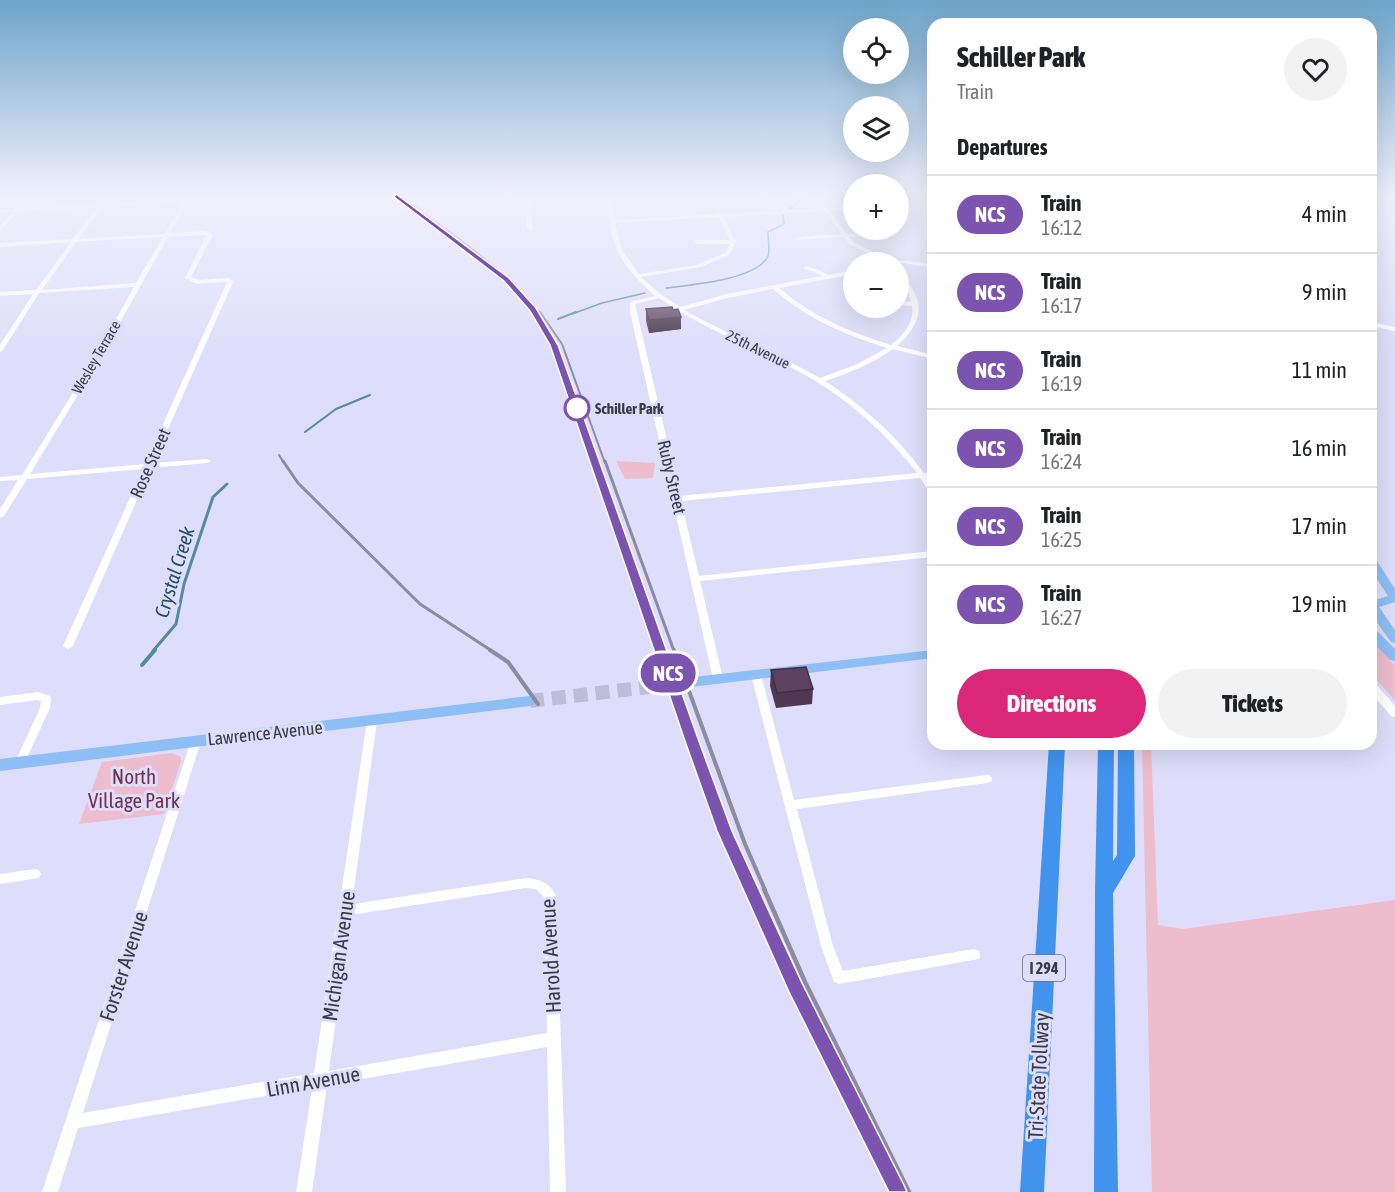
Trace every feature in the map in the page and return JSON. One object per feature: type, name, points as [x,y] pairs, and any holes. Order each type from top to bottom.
[{"type":"highway","name":"Tri-State Tollway","points":[[1032,1192],[1057,750]]},
{"type":"highway","points":[[1106,750],[1104,892],[1106,1192]]},
{"type":"highway","points":[[1104,892],[1126,856],[1126,750]]},
{"type":"main road","points":[[1377,570],[1395,598]]},
{"type":"main road","points":[[1377,597],[1395,598]]},
{"type":"main road","points":[[1377,603],[1395,598]]},
{"type":"main road","points":[[1377,614],[1395,639]]},
{"type":"main road","points":[[1377,639],[1395,657]]},
{"type":"main road","points":[[649,687],[927,655]]},
{"type":"main road","name":"Lawrence Avenue","points":[[0,765],[530,701]]},
{"type":"street","points":[[0,350],[37,292],[69,251]]},
{"type":"street","name":"Wesley Terrace","points":[[0,516],[93,364],[157,251]]},
{"type":"street","name":"Rose Street","points":[[68,646],[231,282],[229,280],[190,281],[188,278],[201,251]]},
{"type":"street","name":"25th Avenue","points":[[620,251],[638,276],[660,296],[680,309],[819,381],[881,428],[927,480]]},
{"type":"street","points":[[638,276],[712,262],[727,254],[729,251]]},
{"type":"street","points":[[909,264],[927,266]]},
{"type":"street","points":[[806,268],[817,271],[828,278]]},
{"type":"street","points":[[680,309],[727,296],[843,275]]},
{"type":"street","points":[[0,294],[137,285]]},
{"type":"street","points":[[819,381],[856,369],[894,347],[912,326],[916,304],[909,286]]},
{"type":"street","points":[[774,287],[796,308],[824,324],[927,355]]},
{"type":"street","name":"Ruby Street","points":[[660,296],[632,303],[633,312],[718,679]]},
{"type":"street","points":[[909,304],[916,304]]},
{"type":"street","points":[[1377,325],[1395,329]]},
{"type":"street","points":[[0,479],[207,461]]},
{"type":"street","points":[[677,499],[927,475]]},
{"type":"street","points":[[695,579],[927,555]]},
{"type":"street","points":[[756,675],[827,946],[839,978],[974,955]]},
{"type":"street","points":[[1377,693],[1395,713]]},
{"type":"street","points":[[0,701],[38,696],[46,699],[45,708],[20,762]]},
{"type":"street","name":"Michigan Avenue","points":[[304,1192],[372,721]]},
{"type":"street","name":"Forster Avenue","points":[[50,1192],[196,741]]},
{"type":"street","points":[[791,806],[987,779]]},
{"type":"street","points":[[0,879],[35,874]]},
{"type":"street","name":"Harold Avenue","points":[[346,910],[526,883],[542,886],[550,896],[558,1192]]},
{"type":"street","name":"Linn Avenue","points":[[73,1122],[553,1039]]},
{"type":"green space","points":[[616,461],[655,463],[653,478],[625,479]]},
{"type":"green space","points":[[1377,645],[1395,666],[1395,700],[1377,680]]},
{"type":"green space","points":[[1142,750],[1151,750],[1158,925],[1183,929],[1395,900],[1395,1192],[1152,1192]]},
{"type":"green space","name":"North Village Park","points":[[172,753],[181,757],[181,761],[164,814],[79,824],[102,762]]},
{"type":"building","points":[[672,307],[673,310],[678,309],[681,317],[649,320],[646,309]]},
{"type":"building","points":[[806,667],[813,689],[777,693],[771,670]]},
{"type":"waterway","name":"Crystal Creek","points":[[666,288],[722,280],[751,271],[761,264],[768,256],[769,251]]},
{"type":"waterway","name":"Crystal Creek","points":[[572,314],[602,303],[645,293]]},
{"type":"waterway","name":"Crystal Creek","points":[[558,319],[576,312]]},
{"type":"waterway","name":"Crystal Creek","points":[[305,432],[336,409],[370,395]]},
{"type":"waterway","name":"Crystal Creek","points":[[153,651],[176,624],[184,584],[213,497],[227,484]]},
{"type":"waterway","name":"Crystal Creek","points":[[142,665],[155,650]]},
{"type":"tunnel","points":[[530,701],[649,687]]},
{"type":"railway","points":[[474,251],[509,280],[541,314]]},
{"type":"railway","points":[[540,312],[562,344],[605,463]]},
{"type":"railway","points":[[578,410],[596,463]]},
{"type":"railway","points":[[279,455],[284,463]]},
{"type":"railway","points":[[283,461],[298,483],[420,604],[492,651]]},
{"type":"railway","points":[[596,461],[661,651]]},
{"type":"railway","points":[[605,461],[674,651]]},
{"type":"railway","points":[[490,650],[508,662],[538,704]]},
{"type":"railway","points":[[660,650],[732,848],[751,890]]},
{"type":"railway","points":[[674,650],[745,844],[765,890]]},
{"type":"railway","points":[[751,889],[795,986],[897,1192]]},
{"type":"railway","points":[[764,889],[805,982],[909,1192]]},
{"type":"train","name":"NCS","points":[[470,251],[495,270],[525,299],[541,321],[554,345],[725,831],[795,986],[897,1192]]},
{"type":"place","name":"Schiller Park","points":[[577,408]]}]
